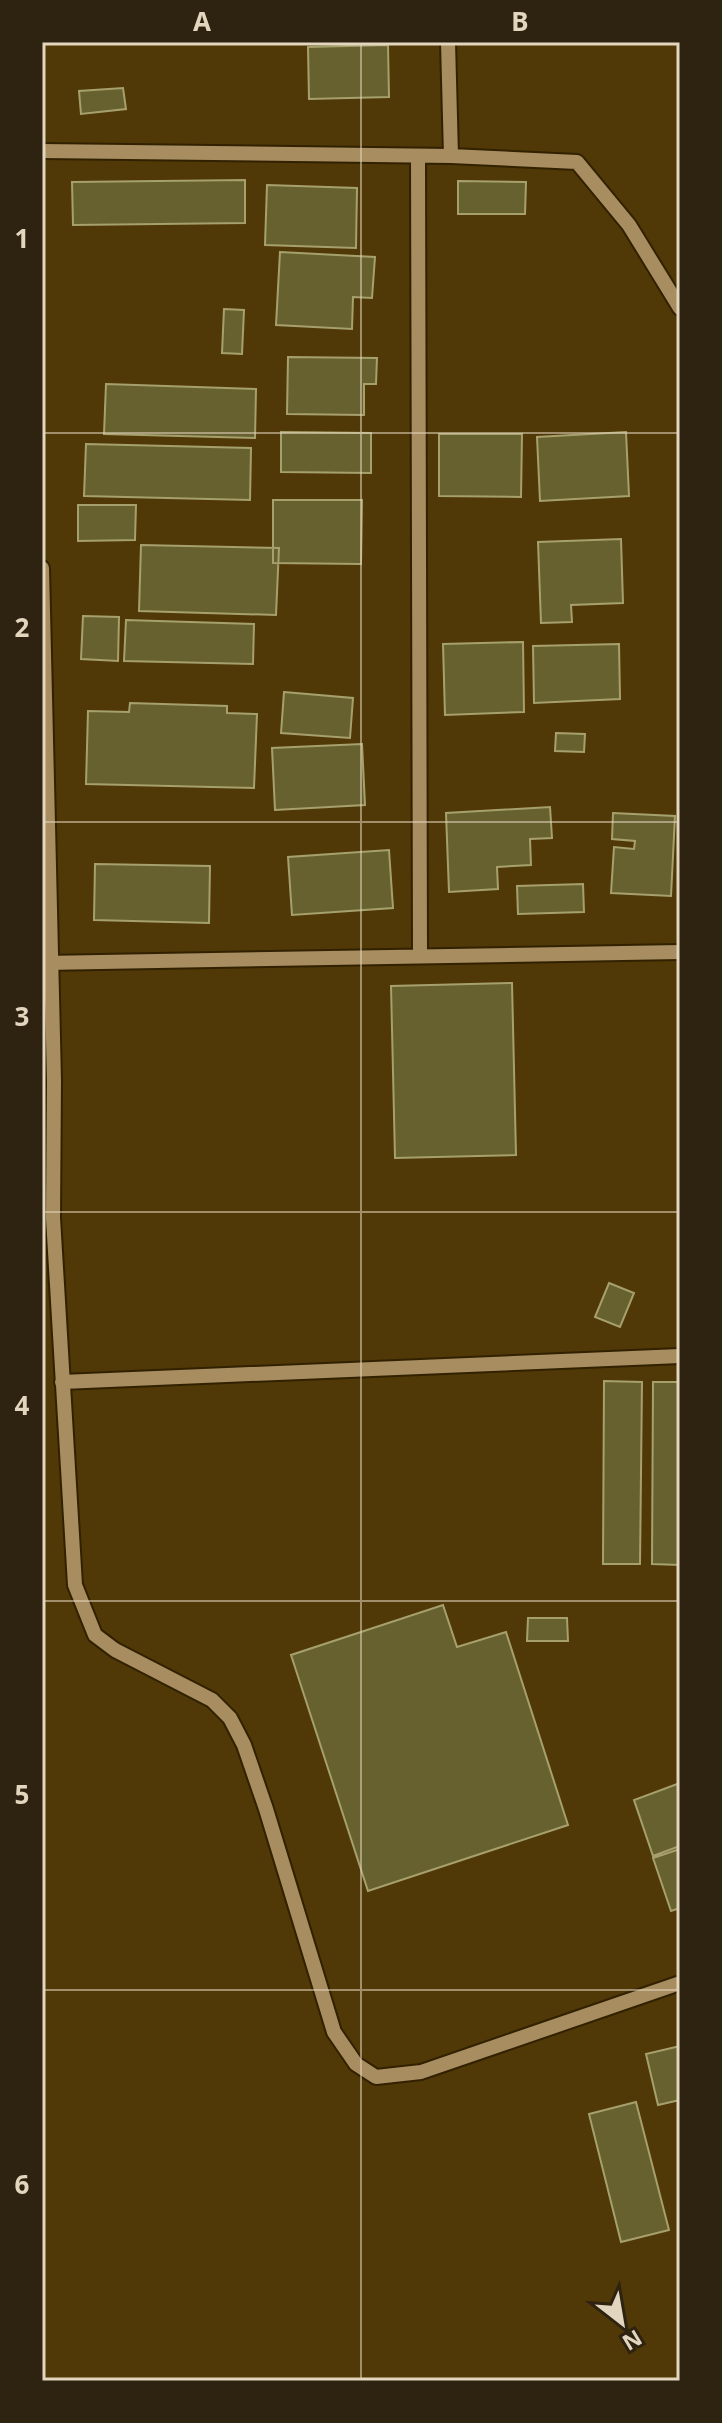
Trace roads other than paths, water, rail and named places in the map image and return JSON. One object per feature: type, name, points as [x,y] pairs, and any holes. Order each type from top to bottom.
[{"type":"street","points":[[448,42],[451,156]]},
{"type":"street","points":[[42,151],[451,156],[577,162],[629,225],[680,308]]},
{"type":"street","points":[[418,156],[420,956]]},
{"type":"street","points":[[42,568],[46,963],[54,1081],[53,1218],[75,1585],[95,1635],[115,1650],[212,1700],[230,1718],[244,1745],[266,1809],[334,2032],[356,2064],[376,2077],[421,2072],[680,1983]]},
{"type":"street","points":[[46,963],[680,952]]},
{"type":"street","points":[[62,1382],[680,1356]]}]
